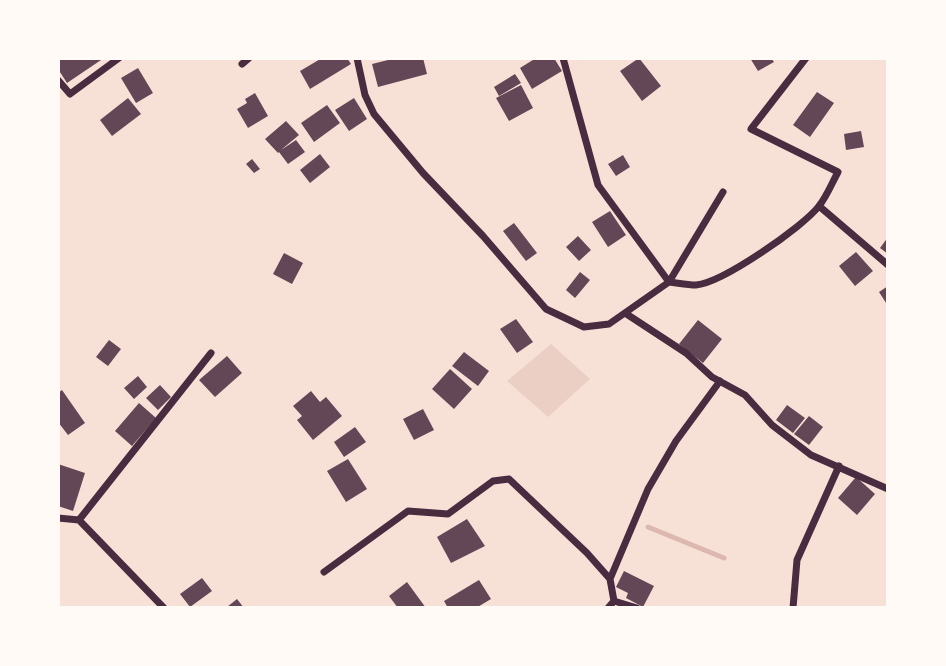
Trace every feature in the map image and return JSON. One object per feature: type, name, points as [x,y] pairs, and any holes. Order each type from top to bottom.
[{"type":"street","points":[[58,80],[70,94],[120,58]]},
{"type":"street","points":[[357,58],[365,95],[374,114],[423,173],[483,236],[546,309],[584,327],[608,324],[669,282],[723,192]]},
{"type":"street","points":[[563,58],[598,185],[669,282],[698,285],[755,257],[803,221],[819,206],[838,172],[751,129],[806,58]]},
{"type":"street","points":[[819,206],[888,265]]},
{"type":"street","points":[[625,313],[686,353],[720,381],[745,395],[772,425],[811,455],[888,489]]},
{"type":"street","points":[[79,520],[211,353]]},
{"type":"street","points":[[610,579],[649,489],[676,441],[720,381]]},
{"type":"street","points":[[793,608],[797,560],[839,466]]},
{"type":"street","points":[[324,572],[408,511],[448,514],[493,481],[509,479],[587,553],[610,579],[614,601]]},
{"type":"street","points":[[58,517],[79,520],[164,608]]},
{"type":"street","points":[[608,608],[614,601]]},
{"type":"street","points":[[614,601],[637,608]]},
{"type":"shaded area","points":[[551,344],[590,379],[548,417],[507,381]]},
{"type":"building","points":[[60,58],[104,58],[67,83],[58,69]]},
{"type":"building","points":[[322,58],[347,58],[351,64],[310,89],[300,71]]},
{"type":"building","points":[[396,58],[423,58],[427,74],[378,87],[372,64]]},
{"type":"building","points":[[536,58],[554,58],[562,71],[532,89],[520,68]]},
{"type":"building","points":[[639,58],[661,86],[642,101],[620,71]]},
{"type":"building","points":[[750,58],[771,58],[774,62],[758,71]]},
{"type":"building","points":[[138,68],[153,93],[136,103],[121,78]]},
{"type":"building","points":[[515,74],[521,83],[499,96],[494,87]]},
{"type":"building","points":[[521,85],[533,108],[509,121],[496,98]]},
{"type":"building","points":[[817,92],[834,103],[810,137],[793,125]]},
{"type":"building","points":[[255,93],[268,116],[248,128],[237,109],[247,103],[245,99]]},
{"type":"building","points":[[128,98],[141,114],[112,136],[100,120]]},
{"type":"building","points":[[354,98],[367,119],[349,131],[335,110]]},
{"type":"building","points":[[327,105],[340,123],[314,142],[301,123]]},
{"type":"building","points":[[286,121],[299,135],[281,150],[296,140],[305,152],[288,164],[265,139]]},
{"type":"building","points":[[861,131],[864,147],[846,150],[844,134]]},
{"type":"building","points":[[320,154],[330,167],[310,183],[300,170]]},
{"type":"building","points":[[623,155],[630,167],[616,176],[608,164]]},
{"type":"building","points":[[252,159],[260,169],[254,173],[246,164]]},
{"type":"building","points":[[610,211],[626,235],[608,247],[592,222]]},
{"type":"building","points":[[514,223],[537,253],[526,261],[503,231]]},
{"type":"building","points":[[578,236],[591,250],[579,261],[566,247]]},
{"type":"building","points":[[888,237],[888,254],[880,248]]},
{"type":"building","points":[[856,252],[873,271],[855,286],[839,266]]},
{"type":"building","points":[[284,253],[303,263],[292,284],[273,274]]},
{"type":"building","points":[[580,272],[590,280],[575,298],[566,290]]},
{"type":"building","points":[[888,286],[888,306],[879,292]]},
{"type":"building","points":[[516,319],[533,342],[517,353],[500,329]]},
{"type":"building","points":[[698,320],[722,339],[703,363],[679,344]]},
{"type":"building","points":[[109,340],[121,349],[108,366],[96,357]]},
{"type":"building","points":[[464,352],[489,371],[478,386],[452,366]]},
{"type":"building","points":[[227,356],[242,373],[215,397],[199,380]]},
{"type":"building","points":[[450,369],[472,389],[454,409],[432,389]]},
{"type":"building","points":[[138,376],[147,387],[134,399],[124,388]]},
{"type":"building","points":[[160,385],[171,397],[158,410],[146,398]]},
{"type":"building","points":[[62,390],[85,423],[68,435],[58,422],[58,393]]},
{"type":"building","points":[[311,391],[320,402],[326,397],[342,416],[313,440],[297,420],[302,416],[293,406]]},
{"type":"building","points":[[139,403],[156,418],[132,446],[115,431]]},
{"type":"building","points":[[787,405],[805,418],[793,433],[776,420]]},
{"type":"building","points":[[423,409],[434,430],[414,440],[403,419]]},
{"type":"building","points":[[809,416],[823,427],[809,445],[794,434]]},
{"type":"building","points":[[355,427],[366,442],[344,457],[334,442]]},
{"type":"building","points":[[348,459],[367,489],[346,502],[327,471]]},
{"type":"building","points":[[58,464],[85,473],[73,511],[58,506]]},
{"type":"building","points":[[856,477],[875,494],[857,515],[838,498]]},
{"type":"building","points":[[467,519],[485,546],[451,563],[437,537]]},
{"type":"building","points":[[624,571],[654,586],[643,607],[626,598],[628,593],[616,587]]},
{"type":"building","points":[[202,578],[212,591],[190,607],[180,594]]},
{"type":"building","points":[[479,580],[491,599],[476,608],[448,608],[444,601]]},
{"type":"building","points":[[407,582],[426,608],[398,608],[389,596]]},
{"type":"building","points":[[237,599],[244,608],[227,607]]},
{"type":"waterway","points":[[648,527],[724,558]]}]
